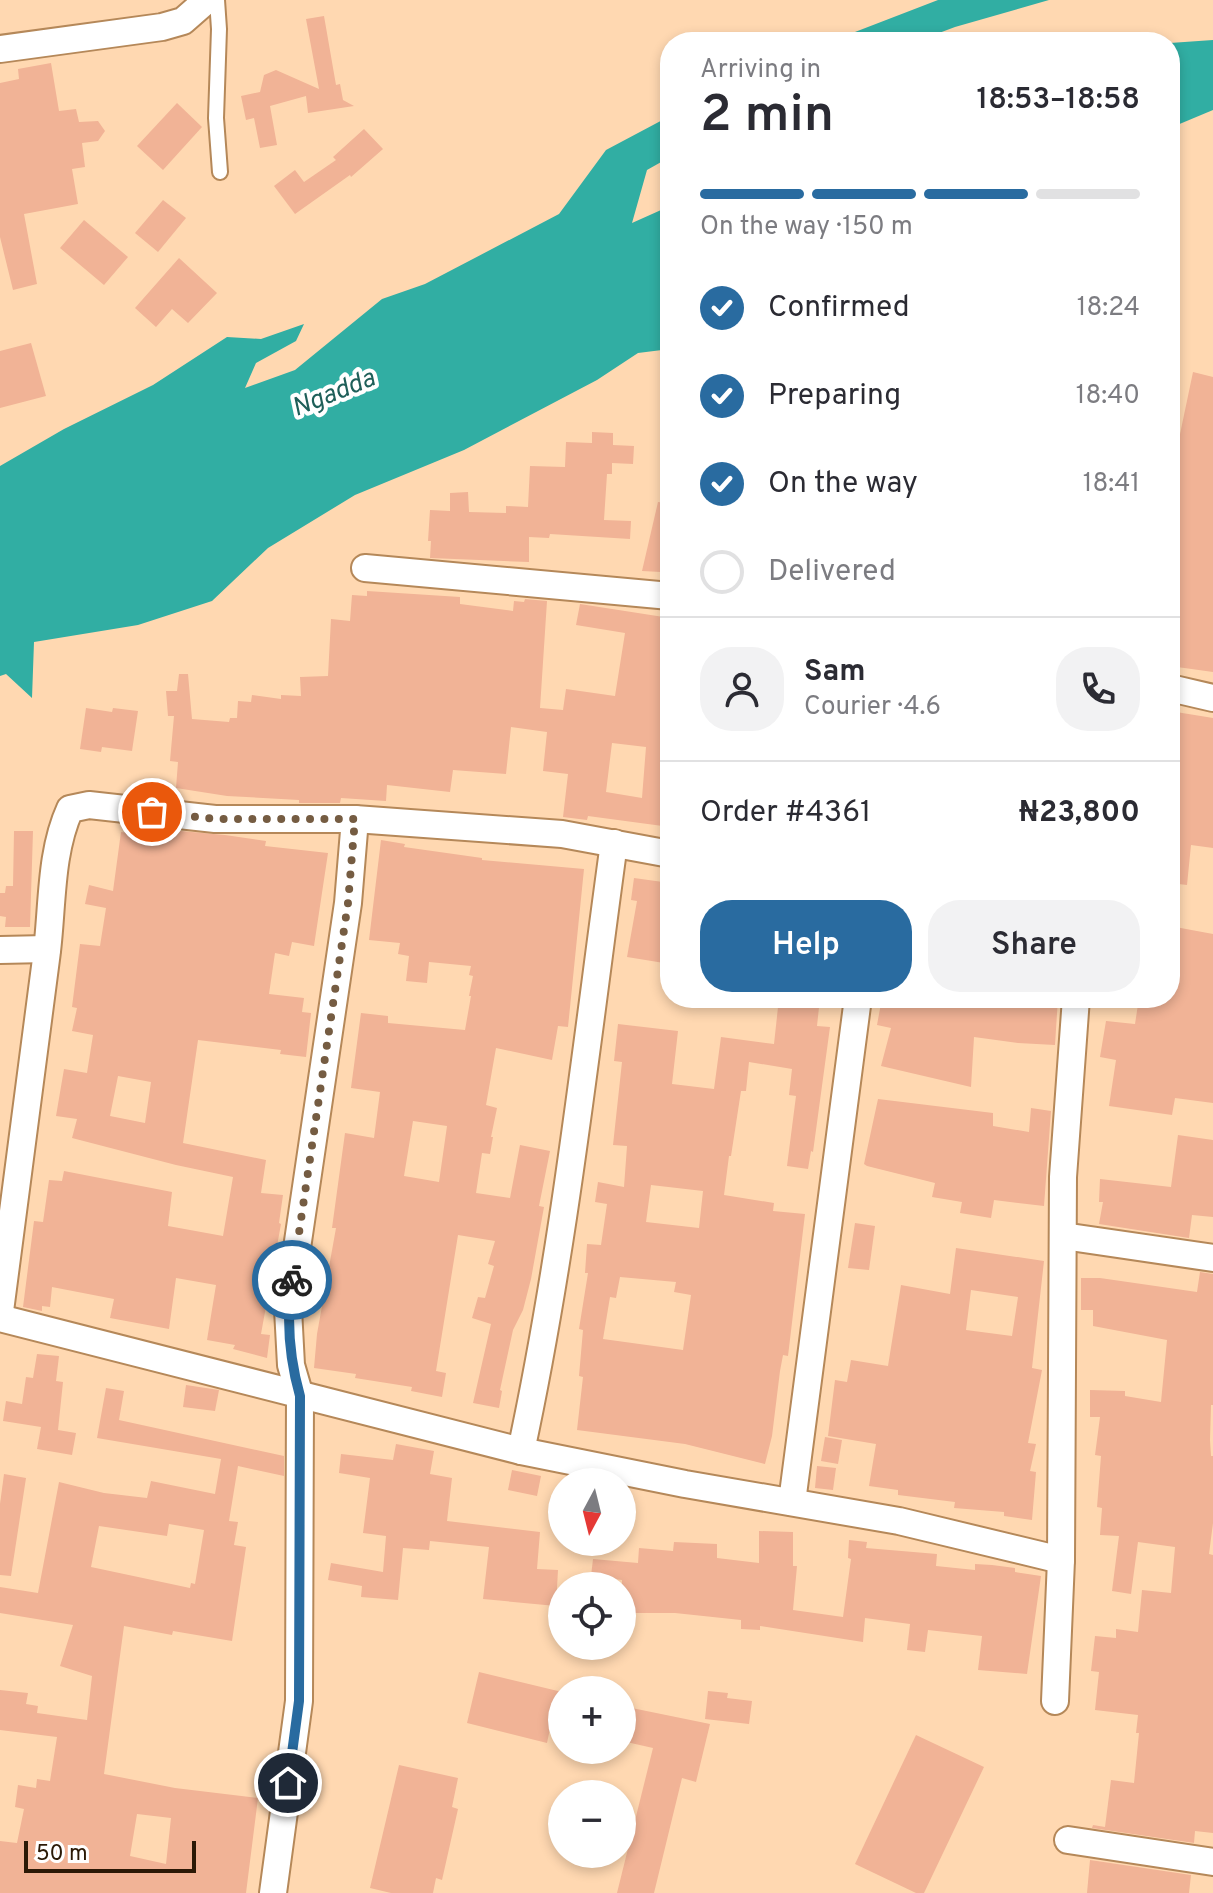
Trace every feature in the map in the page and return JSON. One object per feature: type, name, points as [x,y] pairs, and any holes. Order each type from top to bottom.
[{"type":"street","points":[[0,49],[162,27],[183,21],[207,0]]},
{"type":"street","points":[[365,568],[660,595]]},
{"type":"street","points":[[1180,690],[1213,698]]},
{"type":"street","points":[[0,1311],[57,850],[70,809],[89,805],[215,819],[355,819],[562,834],[660,852]]},
{"type":"street","points":[[273,1893],[299,1701],[300,1396],[291,1365],[288,1309],[348,903],[355,819]]},
{"type":"street","points":[[521,1451],[557,1253],[614,843]]},
{"type":"street","points":[[0,950],[47,949]]},
{"type":"street","points":[[792,1502],[857,1008]]},
{"type":"street","points":[[1055,1701],[1061,1560],[1063,1177],[1075,1008]]},
{"type":"street","points":[[1063,1236],[1213,1258]]},
{"type":"street","points":[[0,1318],[521,1451],[899,1521],[1061,1560]]},
{"type":"street","points":[[1068,1840],[1213,1862]]},
{"type":"lane","points":[[217,0],[216,118],[220,172]]},
{"type":"water","points":[[938,0],[1049,0],[942,32],[855,32]]},
{"type":"water","points":[[1213,40],[1213,110],[1180,124],[1180,42]]},
{"type":"water","name":"Ngadda","points":[[660,121],[660,163],[647,170],[632,223],[660,210],[660,350],[638,353],[597,380],[464,450],[355,495],[268,548],[212,601],[138,625],[34,642],[32,698],[6,674],[0,676],[0,466],[64,429],[153,385],[227,337],[261,339],[304,324],[296,341],[256,363],[245,388],[295,370],[382,299],[425,284],[559,214],[606,150]]},
{"type":"building","points":[[324,16],[336,85],[340,84],[343,100],[354,106],[308,113],[306,96],[270,106],[277,145],[260,148],[254,118],[246,120],[241,96],[260,92],[264,75],[276,70],[319,89],[306,19]]},
{"type":"building","points":[[51,63],[59,111],[76,109],[79,122],[98,121],[105,131],[98,141],[82,143],[85,167],[72,169],[78,204],[24,214],[37,284],[13,290],[0,237],[0,83],[19,79],[18,69]]},
{"type":"building","points":[[177,103],[202,127],[163,170],[137,146]]},
{"type":"building","points":[[364,129],[383,149],[351,177],[295,214],[274,186],[295,170],[304,182],[336,160],[333,157]]},
{"type":"building","points":[[163,200],[186,218],[158,252],[135,233]]},
{"type":"building","points":[[84,220],[128,257],[104,285],[60,248]]},
{"type":"building","points":[[179,258],[217,293],[188,323],[172,309],[156,327],[135,308]]},
{"type":"building","points":[[31,343],[46,396],[0,408],[0,351]]},
{"type":"building","points":[[1193,372],[1213,377],[1213,672],[1180,667],[1180,434]]},
{"type":"building","points":[[592,432],[613,433],[613,445],[634,446],[633,464],[612,463],[612,474],[607,474],[604,520],[631,521],[630,539],[550,534],[549,538],[529,537],[529,562],[430,558],[430,510],[450,511],[450,493],[468,492],[469,512],[506,513],[506,506],[528,507],[530,466],[565,467],[566,442],[592,443]]},
{"type":"building","points":[[658,502],[660,502],[660,572],[642,571]]},
{"type":"building","points":[[367,591],[460,597],[460,604],[513,611],[514,601],[547,601],[540,708],[563,710],[566,689],[615,696],[625,633],[576,625],[580,604],[660,616],[660,826],[588,816],[587,820],[563,817],[568,774],[543,771],[547,732],[511,727],[506,774],[453,770],[450,792],[387,785],[386,801],[341,798],[340,803],[299,803],[299,800],[227,796],[176,788],[178,762],[170,761],[174,716],[168,716],[166,691],[177,691],[179,674],[188,674],[192,719],[229,722],[230,718],[237,718],[238,701],[251,702],[252,695],[281,699],[281,695],[301,696],[300,677],[328,676],[331,619],[350,621],[352,595],[367,596]],"holes":[[[612,743],[646,747],[642,798],[606,792]]]},
{"type":"building","points":[[86,708],[112,712],[113,708],[138,711],[132,751],[102,747],[101,752],[80,749]]},
{"type":"building","points":[[1180,713],[1213,718],[1213,848],[1191,845],[1187,885],[1180,884]]},
{"type":"building","points":[[159,829],[225,835],[266,841],[265,846],[328,853],[314,946],[292,942],[289,956],[275,953],[269,994],[304,998],[302,1012],[311,1013],[306,1057],[280,1054],[281,1050],[198,1040],[183,1143],[266,1160],[261,1193],[283,1195],[281,1224],[261,1334],[270,1335],[267,1358],[233,1349],[235,1345],[207,1340],[216,1285],[176,1278],[169,1329],[110,1318],[114,1299],[52,1287],[50,1307],[42,1306],[42,1311],[23,1307],[34,1221],[43,1222],[49,1180],[62,1181],[64,1171],[172,1192],[168,1226],[223,1236],[233,1177],[72,1138],[77,1119],[56,1116],[64,1069],[87,1073],[93,1035],[72,1031],[77,1008],[72,1007],[80,944],[100,946],[106,908],[85,904],[89,885],[113,891],[121,832],[158,837]],"holes":[[[118,1076],[151,1082],[145,1123],[110,1116]]]},
{"type":"building","points":[[14,831],[33,831],[30,927],[5,927],[6,917],[0,916],[0,893],[5,893],[6,886],[13,886]]},
{"type":"building","points":[[381,840],[482,860],[584,869],[568,1027],[558,1026],[552,1060],[496,1048],[486,1105],[497,1108],[490,1154],[482,1153],[476,1193],[510,1198],[520,1145],[550,1151],[539,1206],[544,1207],[531,1279],[523,1310],[513,1330],[499,1408],[473,1403],[491,1324],[472,1318],[478,1297],[485,1298],[494,1266],[488,1264],[495,1241],[458,1235],[436,1371],[446,1373],[442,1397],[411,1391],[412,1387],[355,1378],[356,1374],[314,1368],[336,1228],[332,1228],[345,1133],[374,1138],[380,1092],[351,1088],[361,1013],[388,1016],[388,1023],[465,1030],[471,996],[471,966],[429,962],[427,983],[406,981],[409,956],[398,954],[400,943],[369,940]],"holes":[[[413,1121],[447,1126],[439,1182],[404,1176]]]},
{"type":"building","points":[[634,878],[660,882],[660,962],[627,957],[637,901],[631,900]]},
{"type":"building","points":[[1180,928],[1213,934],[1213,1103],[1175,1098],[1172,1115],[1109,1106],[1116,1060],[1100,1057],[1106,1021],[1135,1024],[1137,1008],[1180,1008]]},
{"type":"building","points":[[778,1008],[819,1008],[817,1026],[830,1027],[808,1169],[787,1166],[796,1096],[789,1095],[792,1069],[749,1062],[746,1091],[741,1091],[729,1156],[724,1195],[774,1203],[773,1211],[805,1214],[788,1356],[783,1355],[765,1464],[685,1444],[577,1430],[583,1377],[579,1376],[583,1330],[579,1329],[588,1273],[585,1273],[587,1244],[601,1245],[607,1204],[595,1202],[598,1182],[624,1187],[627,1146],[613,1145],[622,1062],[614,1061],[618,1024],[678,1031],[672,1084],[714,1089],[721,1037],[774,1044]],"holes":[[[651,1185],[703,1191],[699,1228],[646,1222]],[[620,1277],[676,1282],[674,1292],[691,1295],[683,1350],[603,1339],[610,1297],[616,1298]]]},
{"type":"building","points":[[880,1008],[1057,1008],[1055,1045],[974,1037],[971,1087],[881,1066],[891,1028],[877,1025]]},
{"type":"building","points":[[878,1099],[993,1113],[993,1126],[1029,1132],[1031,1108],[1051,1111],[1044,1206],[994,1200],[991,1218],[960,1213],[962,1202],[932,1197],[935,1183],[867,1166],[864,1164]]},
{"type":"building","points":[[1178,1135],[1213,1140],[1213,1217],[1192,1215],[1189,1238],[1099,1224],[1103,1202],[1099,1202],[1100,1179],[1171,1187]]},
{"type":"building","points":[[855,1223],[875,1226],[869,1270],[848,1268]]},
{"type":"building","points":[[956,1248],[1044,1261],[1032,1368],[1042,1370],[1028,1443],[1036,1444],[1030,1471],[1036,1472],[1032,1520],[1004,1516],[1004,1512],[954,1508],[955,1502],[898,1495],[898,1490],[869,1486],[876,1444],[828,1436],[835,1380],[847,1382],[851,1360],[888,1366],[901,1285],[950,1294]],"holes":[[[971,1290],[1018,1297],[1012,1336],[966,1330]]]},
{"type":"building","points":[[1200,1272],[1213,1274],[1210,1440],[1213,1456],[1213,1523],[1209,1554],[1213,1555],[1213,1833],[1195,1831],[1194,1843],[1092,1828],[1093,1825],[1105,1827],[1111,1780],[1134,1783],[1139,1733],[1136,1733],[1138,1715],[1095,1710],[1099,1672],[1091,1671],[1095,1636],[1116,1638],[1116,1629],[1138,1632],[1142,1590],[1171,1593],[1175,1547],[1138,1542],[1131,1594],[1112,1591],[1119,1536],[1100,1535],[1102,1508],[1097,1507],[1101,1456],[1095,1455],[1100,1417],[1090,1417],[1090,1390],[1125,1391],[1125,1396],[1161,1402],[1167,1340],[1093,1326],[1093,1310],[1081,1310],[1081,1278],[1197,1292]]},
{"type":"building","points":[[37,1354],[59,1356],[56,1381],[63,1382],[58,1430],[76,1433],[72,1455],[37,1449],[41,1427],[3,1421],[6,1401],[22,1404],[26,1377],[33,1378]]},
{"type":"building","points":[[186,1385],[219,1390],[215,1411],[183,1407]]},
{"type":"building","points":[[106,1388],[124,1391],[119,1420],[284,1456],[284,1476],[238,1466],[229,1521],[238,1522],[234,1545],[246,1547],[232,1641],[124,1626],[104,1774],[175,1788],[258,1798],[246,1893],[0,1893],[0,1841],[17,1843],[24,1809],[15,1807],[18,1785],[36,1788],[37,1779],[50,1781],[57,1737],[0,1730],[0,1690],[28,1693],[26,1704],[38,1706],[37,1713],[87,1720],[92,1676],[60,1666],[73,1625],[0,1613],[0,1587],[38,1593],[59,1482],[104,1493],[147,1498],[151,1481],[215,1494],[221,1459],[97,1438]],"holes":[[[169,1524],[204,1530],[195,1584],[191,1583],[190,1588],[91,1567],[99,1526],[167,1536]],[[137,1814],[171,1818],[166,1864],[130,1856]]]},
{"type":"building","points":[[825,1437],[842,1440],[838,1464],[821,1461]]},
{"type":"building","points":[[396,1444],[434,1451],[430,1474],[452,1478],[447,1521],[540,1532],[537,1569],[558,1570],[548,1572],[548,1605],[483,1599],[489,1547],[430,1541],[429,1550],[403,1548],[398,1600],[361,1597],[362,1586],[328,1580],[331,1563],[383,1572],[386,1536],[363,1533],[370,1478],[339,1473],[341,1454],[393,1460]]},
{"type":"building","points":[[817,1466],[836,1468],[833,1490],[815,1488]]},
{"type":"building","points":[[512,1470],[541,1476],[537,1496],[508,1490]]},
{"type":"building","points":[[4,1474],[26,1478],[11,1576],[0,1575],[0,1504]]},
{"type":"building","points":[[759,1531],[793,1532],[793,1566],[797,1566],[793,1610],[843,1617],[851,1559],[848,1558],[849,1540],[867,1542],[866,1548],[937,1554],[936,1566],[975,1570],[975,1564],[992,1565],[1041,1576],[1027,1674],[978,1670],[982,1636],[928,1630],[925,1652],[907,1650],[910,1624],[865,1618],[863,1642],[760,1626],[760,1630],[741,1629],[741,1620],[675,1613],[636,1613],[636,1572],[591,1572],[593,1559],[638,1563],[639,1548],[673,1551],[674,1542],[717,1544],[717,1558],[759,1563]]},
{"type":"building","points":[[479,1672],[548,1689],[547,1743],[467,1723]]},
{"type":"building","points":[[708,1691],[728,1693],[727,1698],[752,1701],[749,1724],[705,1719]]},
{"type":"building","points":[[636,1709],[710,1724],[696,1782],[682,1778],[654,1893],[617,1893],[623,1868],[636,1868],[636,1816],[653,1748],[636,1744]]},
{"type":"building","points":[[916,1735],[984,1767],[924,1893],[916,1893],[855,1864]]},
{"type":"building","points":[[399,1765],[458,1778],[452,1807],[458,1809],[442,1880],[436,1878],[433,1893],[391,1893],[370,1888]]},
{"type":"building","points":[[1090,1860],[1191,1875],[1189,1893],[1087,1893]]},
{"type":"way so far","points":[[152,812],[215,819],[355,819],[348,903],[292,1280]]},
{"type":"route","points":[[288,1783],[299,1701],[300,1396],[291,1365],[288,1309],[292,1280]]}]
